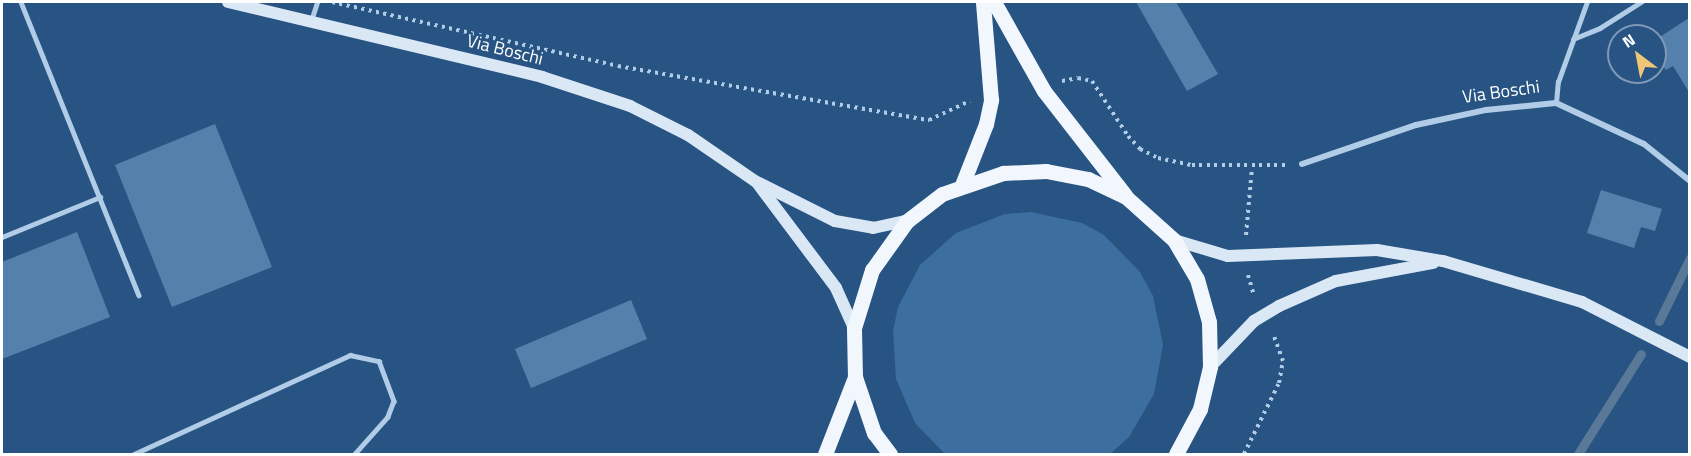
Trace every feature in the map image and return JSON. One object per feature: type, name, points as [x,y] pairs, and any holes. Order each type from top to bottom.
[{"type":"main road","name":"Via Boschi","points":[[228,2],[542,77],[630,106],[688,135],[755,181],[836,221],[873,228],[907,221]]},
{"type":"main road","points":[[962,185],[986,124],[991,100],[983,2]]},
{"type":"main road","points":[[994,2],[1044,91],[1126,197],[1174,240],[1200,290],[1209,322],[1210,367],[1200,409],[1176,454]]},
{"type":"main road","points":[[890,454],[873,434],[855,377],[854,328],[872,270],[907,221],[942,194],[962,185],[1003,173],[1046,171],[1088,179],[1126,197]]},
{"type":"main road","name":"Via Boschi","points":[[755,181],[836,288],[854,328]]},
{"type":"main road","points":[[1174,240],[1228,256],[1377,250],[1443,261],[1582,302],[1689,357]]},
{"type":"main road","points":[[1210,367],[1245,329],[1279,306],[1336,281],[1443,261]]},
{"type":"main road","points":[[825,454],[855,377]]},
{"type":"street","name":"Via Boschi","points":[[1302,164],[1416,125],[1486,110],[1556,103],[1644,144],[1689,181]]},
{"type":"lane","points":[[21,2],[139,295]]},
{"type":"lane","points":[[311,21],[317,2]]},
{"type":"lane","points":[[1556,103],[1573,39],[1587,2]]},
{"type":"lane","points":[[1573,39],[1600,28],[1641,2]]},
{"type":"lane","points":[[2,237],[100,197]]},
{"type":"lane","points":[[134,454],[350,355],[379,361],[394,401],[387,417],[355,454]]},
{"type":"path","points":[[328,2],[618,66],[929,120],[960,103],[974,100]]},
{"type":"path","points":[[1060,82],[1078,78],[1092,81],[1134,142],[1158,158],[1192,165],[1252,168],[1302,164]]},
{"type":"path","points":[[1245,245],[1252,168]]},
{"type":"path","points":[[1246,268],[1255,300]]},
{"type":"path","points":[[1244,454],[1280,383],[1283,361],[1270,326]]},
{"type":"shaded area","points":[[1031,212],[1082,223],[1104,235],[1140,272],[1153,296],[1163,345],[1154,394],[1129,437],[1110,454],[945,454],[915,423],[896,379],[893,331],[898,307],[920,265],[956,233],[1005,214]]},
{"type":"building","points":[[1136,2],[1176,2],[1218,74],[1187,91]]},
{"type":"building","points":[[1689,18],[1689,92],[1673,66],[1667,69],[1667,32]]},
{"type":"building","points":[[215,124],[272,267],[172,307],[115,165]]},
{"type":"building","points":[[1601,190],[1662,209],[1655,231],[1641,227],[1634,248],[1587,233]]},
{"type":"building","points":[[77,232],[110,317],[2,359],[2,262]]},
{"type":"building","points":[[631,300],[647,339],[531,388],[515,349]]},
{"type":"waterway","points":[[1659,321],[1690,258]]},
{"type":"waterway","points":[[1578,454],[1641,354]]}]
